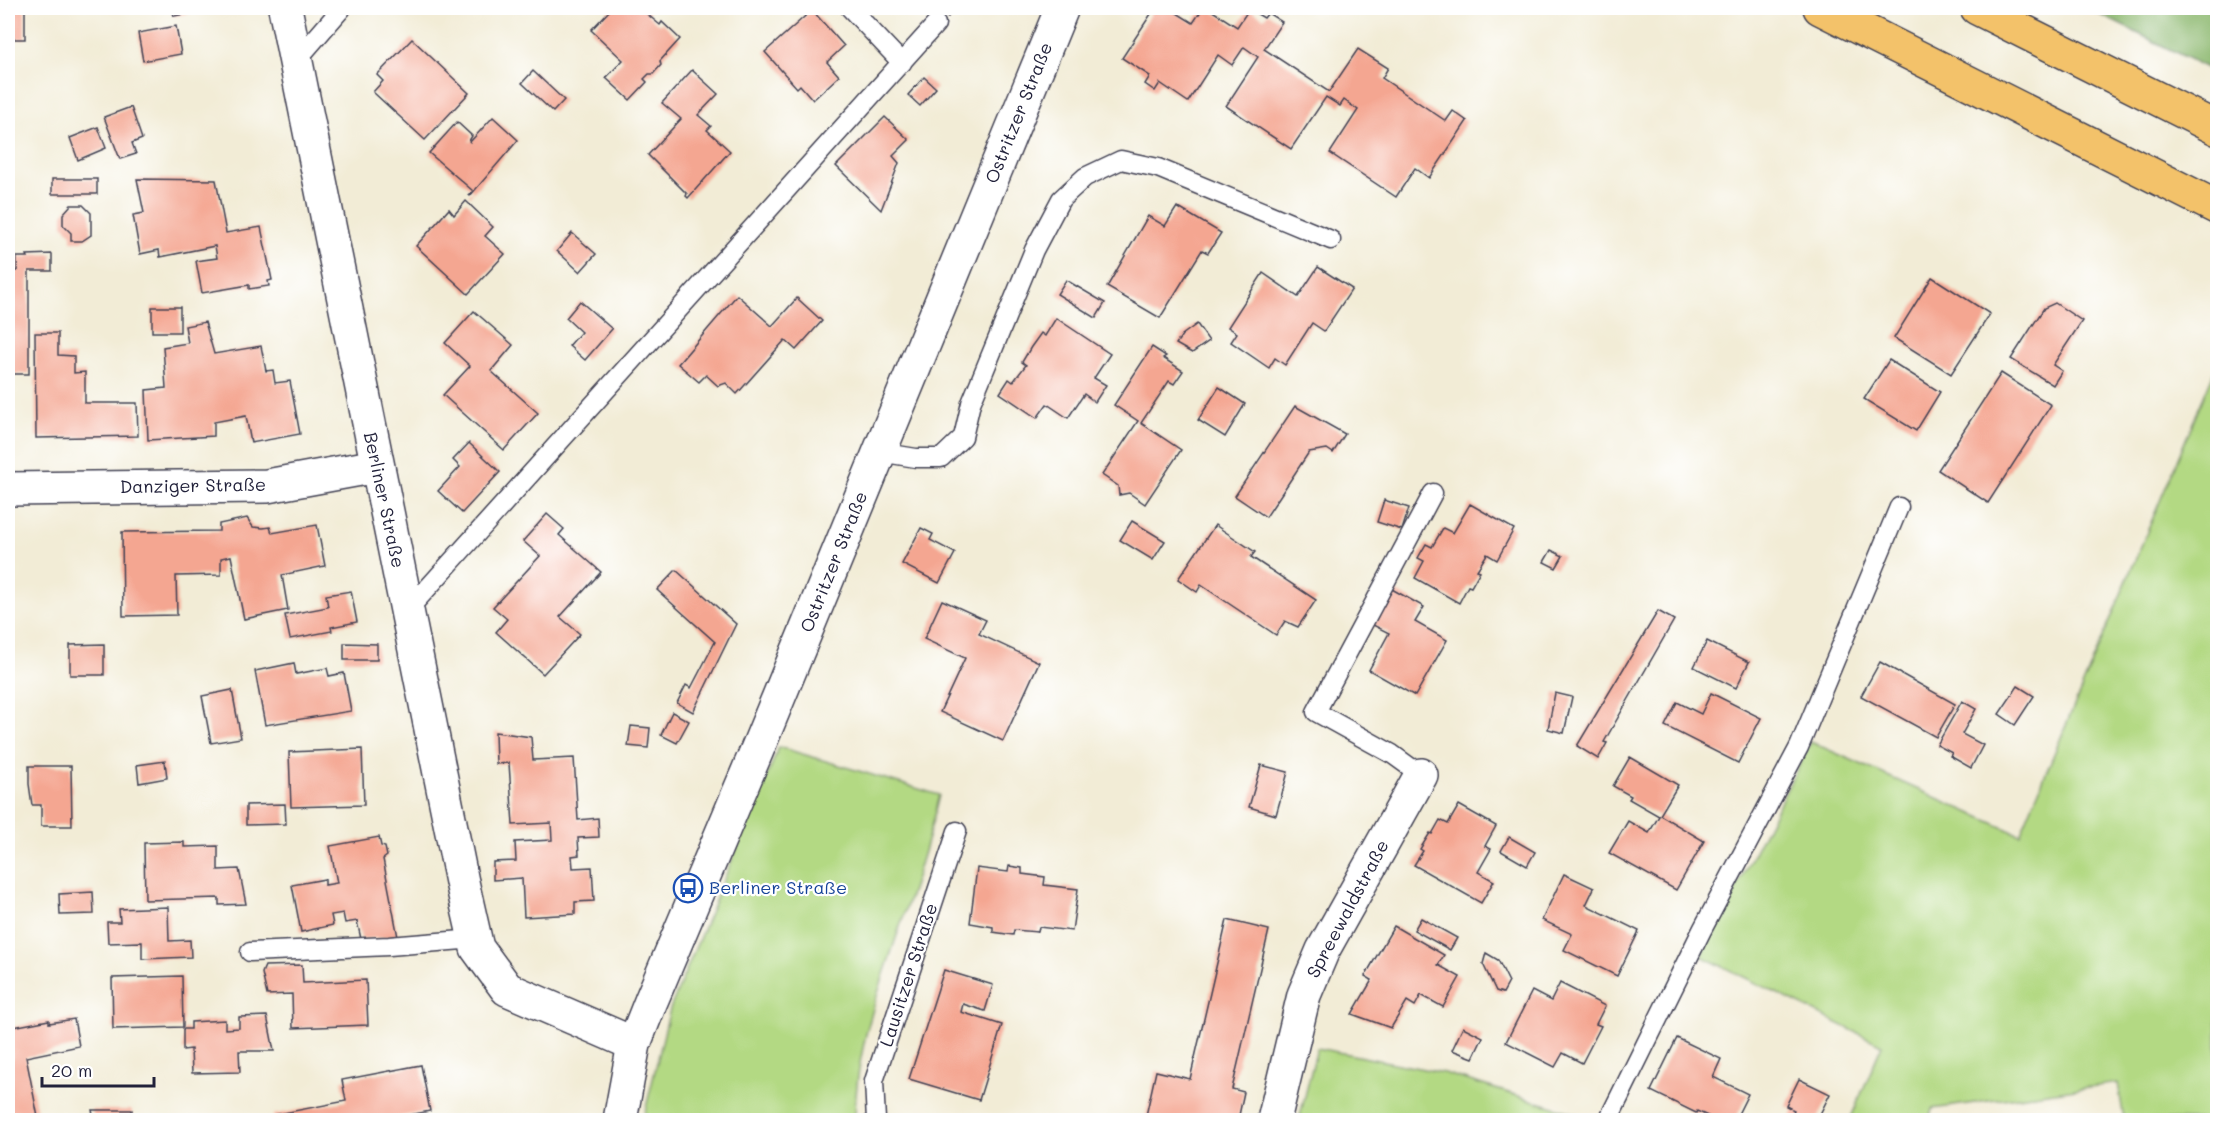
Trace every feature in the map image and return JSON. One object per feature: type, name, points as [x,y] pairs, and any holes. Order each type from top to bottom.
[{"type":"highway","points":[[1820,8],[2217,208]]},
{"type":"highway","points":[[1977,8],[2217,129]]},
{"type":"street","name":"Berliner Straße","points":[[285,8],[477,948],[507,989],[634,1044]]},
{"type":"street","name":"Ostritzer Straße","points":[[620,1120],[634,1044],[1062,8]]},
{"type":"street","name":"Danziger Straße","points":[[8,489],[267,486],[377,465]]},
{"type":"street","name":"Spreewaldstraße","points":[[1274,1120],[1304,995],[1323,950],[1421,775]]},
{"type":"lane","points":[[296,61],[342,8]]},
{"type":"lane","points":[[850,8],[902,63]]},
{"type":"lane","points":[[407,611],[936,24]]},
{"type":"lane","points":[[879,452],[916,458],[941,458],[963,437],[971,403],[1034,250],[1061,199],[1085,177],[1121,160],[1158,168],[1331,240]]},
{"type":"lane","points":[[1421,775],[1392,754],[1316,712],[1433,493]]},
{"type":"lane","points":[[1608,1120],[1702,930],[1799,747],[1899,507]]},
{"type":"lane","name":"Lausitzer Straße","points":[[876,1120],[874,1081],[957,831]]},
{"type":"lane","points":[[250,952],[389,946],[475,939]]},
{"type":"green space","points":[[2087,8],[2217,8],[2217,73]]},
{"type":"green space","points":[[2217,365],[2217,1120],[2124,1120],[2118,1083],[1932,1109],[1929,1120],[1850,1120],[1882,1045],[1701,956],[1811,742],[2020,835]]},
{"type":"green space","points":[[779,747],[939,795],[918,872],[867,1032],[858,1075],[855,1120],[643,1120],[670,1009]]},
{"type":"green space","points":[[1317,1048],[1444,1073],[1596,1120],[1299,1120]]},
{"type":"building","points":[[8,8],[25,8],[25,39],[8,39]]},
{"type":"building","points":[[172,8],[203,8],[203,10],[174,16]]},
{"type":"building","points":[[612,8],[646,8],[650,11],[647,14],[660,25],[662,22],[680,39],[660,61],[661,65],[653,74],[649,74],[644,79],[647,82],[630,100],[606,78],[623,60],[591,30]]},
{"type":"building","points":[[935,8],[954,8],[948,17]]},
{"type":"building","points":[[1141,8],[1169,8],[1193,23],[1203,8],[1208,8],[1237,27],[1249,9],[1264,18],[1268,13],[1282,22],[1264,49],[1329,92],[1358,49],[1388,68],[1382,78],[1446,121],[1453,111],[1467,121],[1429,178],[1415,168],[1396,197],[1330,153],[1358,110],[1344,100],[1340,106],[1326,97],[1291,149],[1226,106],[1258,57],[1244,47],[1232,65],[1218,55],[1188,102],[1160,83],[1155,91],[1145,84],[1150,76],[1122,58],[1151,14]]},
{"type":"building","points":[[812,10],[844,46],[827,62],[839,76],[813,100],[800,85],[797,88],[765,52]]},
{"type":"building","points":[[176,26],[181,54],[143,61],[138,33]]},
{"type":"building","points":[[412,39],[469,93],[425,140],[373,92],[383,81],[377,75]]},
{"type":"building","points":[[692,70],[718,94],[698,115],[711,126],[707,130],[730,151],[688,198],[687,194],[648,155],[681,119],[662,103]]},
{"type":"building","points":[[533,71],[564,100],[553,112],[522,83]]},
{"type":"building","points":[[924,77],[936,88],[920,106],[908,95]]},
{"type":"building","points":[[131,107],[142,139],[132,143],[136,154],[120,159],[104,117]]},
{"type":"building","points":[[493,117],[518,140],[470,196],[473,191],[429,153],[457,122],[472,136],[470,142]]},
{"type":"building","points":[[885,117],[909,140],[893,156],[899,163],[881,210],[836,166]]},
{"type":"building","points":[[98,127],[106,148],[78,160],[70,138]]},
{"type":"building","points":[[52,179],[97,179],[97,194],[52,194]]},
{"type":"building","points":[[137,179],[216,180],[226,233],[261,227],[272,280],[268,281],[269,286],[249,289],[249,285],[202,293],[196,261],[217,258],[215,246],[160,257],[159,250],[140,254],[133,215],[144,213]]},
{"type":"building","points":[[466,201],[493,227],[485,236],[505,254],[468,294],[416,246],[449,209],[454,215]]},
{"type":"building","points":[[71,205],[83,205],[91,213],[91,235],[82,241],[71,241],[71,233],[63,225],[63,214]]},
{"type":"building","points":[[1177,207],[1221,233],[1208,253],[1202,250],[1160,318],[1107,287],[1148,216],[1165,226]]},
{"type":"building","points":[[572,233],[596,254],[580,272],[557,251]]},
{"type":"building","points":[[52,254],[52,271],[29,271],[29,374],[12,374],[12,358],[8,359],[8,326],[12,326],[12,271],[17,271],[17,257]]},
{"type":"building","points":[[1318,267],[1352,289],[1324,331],[1312,323],[1285,365],[1275,358],[1269,368],[1231,342],[1237,333],[1228,327],[1263,273],[1298,297]]},
{"type":"building","points":[[1932,277],[1990,314],[1951,374],[1894,338]]},
{"type":"building","points":[[1066,280],[1105,303],[1096,318],[1057,294]]},
{"type":"building","points":[[737,295],[772,326],[797,298],[822,321],[796,350],[785,340],[737,394],[726,383],[718,386],[706,375],[699,382],[678,364]]},
{"type":"building","points":[[580,301],[612,329],[585,360],[569,346],[581,332],[566,318]]},
{"type":"building","points":[[2055,303],[2082,321],[2053,365],[2062,371],[2053,385],[2011,359],[2044,308]]},
{"type":"building","points":[[152,307],[180,307],[180,332],[152,332]]},
{"type":"building","points":[[474,311],[513,345],[491,371],[538,413],[504,450],[443,395],[470,366],[445,343]]},
{"type":"building","points":[[1056,318],[1110,354],[1094,378],[1106,385],[1095,402],[1084,394],[1068,418],[1047,404],[1037,418],[1000,393],[1009,379],[1013,382],[1026,365],[1022,362],[1031,347],[1041,333],[1045,336]]},
{"type":"building","points":[[205,322],[214,354],[261,346],[266,371],[273,370],[275,383],[290,381],[300,434],[251,443],[246,416],[214,422],[214,436],[148,440],[146,390],[166,388],[163,347],[188,343],[185,326]]},
{"type":"building","points":[[1197,324],[1209,341],[1192,353],[1176,344],[1182,335]]},
{"type":"building","points":[[35,333],[58,333],[58,355],[74,356],[74,373],[85,372],[85,403],[137,403],[138,436],[36,438]]},
{"type":"building","points":[[1152,347],[1166,356],[1163,358],[1183,371],[1174,384],[1169,381],[1141,423],[1181,450],[1145,504],[1129,493],[1119,495],[1118,486],[1102,475],[1138,421],[1114,405]]},
{"type":"building","points":[[1889,360],[1940,392],[1916,431],[1864,399]]},
{"type":"building","points":[[2001,373],[2051,405],[1988,503],[1938,470]]},
{"type":"building","points":[[1219,387],[1245,404],[1225,437],[1198,420]]},
{"type":"building","points":[[1295,406],[1345,434],[1333,453],[1327,449],[1309,452],[1266,517],[1235,496]]},
{"type":"building","points":[[469,443],[500,472],[462,513],[438,491],[460,467],[453,460]]},
{"type":"building","points":[[1384,500],[1409,508],[1402,530],[1377,522]]},
{"type":"building","points":[[1470,504],[1514,529],[1497,560],[1487,554],[1477,570],[1480,571],[1471,587],[1468,586],[1459,603],[1415,578],[1424,561],[1418,558],[1426,544],[1432,547],[1443,528],[1453,533]]},
{"type":"building","points":[[547,514],[564,529],[559,535],[601,572],[560,617],[580,634],[543,674],[496,632],[507,619],[493,607],[540,556],[523,541]]},
{"type":"building","points":[[247,518],[253,527],[270,527],[272,533],[317,525],[325,566],[282,575],[288,610],[244,619],[231,556],[221,558],[221,575],[176,576],[177,615],[123,616],[122,532],[219,531],[219,524]]},
{"type":"building","points":[[1132,521],[1165,541],[1153,560],[1120,540]]},
{"type":"building","points":[[1215,525],[1255,552],[1251,557],[1316,600],[1298,627],[1285,621],[1276,635],[1201,585],[1197,592],[1178,579]]},
{"type":"building","points":[[921,528],[933,534],[930,540],[955,553],[939,583],[902,564]]},
{"type":"building","points":[[1551,550],[1563,556],[1556,568],[1544,562]]},
{"type":"building","points":[[676,570],[736,624],[693,712],[677,703],[686,685],[691,688],[715,642],[657,590]]},
{"type":"building","points":[[1390,588],[1424,607],[1415,622],[1447,640],[1415,696],[1369,670],[1389,633],[1369,623]]},
{"type":"building","points":[[351,591],[357,622],[331,627],[332,631],[290,639],[285,615],[328,607],[326,595]]},
{"type":"building","points":[[942,600],[986,620],[979,634],[1039,662],[1003,741],[940,712],[965,658],[924,639]]},
{"type":"building","points":[[1658,611],[1674,620],[1604,742],[1607,743],[1598,759],[1577,746]]},
{"type":"building","points":[[1707,641],[1749,662],[1736,688],[1694,667]]},
{"type":"building","points":[[344,643],[377,644],[377,660],[344,660]]},
{"type":"building","points":[[104,644],[104,675],[70,675],[70,645]]},
{"type":"building","points":[[1880,662],[1955,704],[1936,737],[1861,696]]},
{"type":"building","points":[[294,663],[296,674],[327,668],[329,676],[344,673],[351,711],[265,725],[255,671]]},
{"type":"building","points":[[2018,686],[2034,696],[2015,725],[1999,714]]},
{"type":"building","points":[[232,690],[241,738],[211,743],[202,696]]},
{"type":"building","points":[[1555,693],[1572,697],[1564,733],[1548,729]]},
{"type":"building","points":[[1711,693],[1761,718],[1738,763],[1665,726],[1677,702],[1701,714]]},
{"type":"building","points":[[1962,701],[1976,709],[1962,734],[1983,745],[1971,768],[1950,756],[1952,753],[1937,745]]},
{"type":"building","points":[[672,712],[689,721],[677,743],[661,735]]},
{"type":"building","points":[[631,726],[650,728],[648,748],[628,746]]},
{"type":"building","points":[[495,732],[531,737],[533,760],[574,758],[578,820],[598,818],[599,837],[578,838],[579,855],[572,856],[573,868],[592,867],[594,901],[575,902],[575,914],[524,917],[522,878],[493,880],[493,862],[516,861],[515,842],[552,840],[551,823],[513,825],[509,763],[496,764]]},
{"type":"building","points":[[362,749],[364,805],[291,807],[289,752]]},
{"type":"building","points":[[1630,757],[1678,785],[1660,815],[1704,841],[1676,890],[1609,853],[1628,821],[1649,833],[1659,816],[1629,799],[1631,796],[1613,786]]},
{"type":"building","points":[[165,761],[167,778],[139,783],[137,765]]},
{"type":"building","points":[[1261,765],[1288,772],[1276,815],[1249,807]]},
{"type":"building","points":[[29,766],[71,766],[72,826],[41,826],[41,805],[32,805]]},
{"type":"building","points":[[285,804],[286,824],[246,825],[246,805]]},
{"type":"building","points":[[1459,805],[1496,826],[1485,846],[1491,849],[1478,872],[1494,881],[1481,903],[1414,865],[1430,833],[1432,834],[1440,820],[1448,824]]},
{"type":"building","points":[[379,837],[387,856],[383,859],[398,937],[361,939],[357,921],[345,923],[343,913],[331,915],[333,925],[301,932],[292,885],[325,879],[325,885],[337,883],[330,846]]},
{"type":"building","points":[[1509,837],[1535,852],[1527,866],[1501,851]]},
{"type":"building","points":[[184,842],[184,847],[218,846],[218,870],[239,869],[246,904],[219,905],[219,898],[145,900],[144,843]]},
{"type":"building","points":[[1009,866],[1022,868],[1022,874],[1045,877],[1044,885],[1078,889],[1072,931],[1039,927],[1038,932],[1014,930],[1013,935],[993,932],[993,927],[970,923],[977,868],[1008,872]]},
{"type":"building","points":[[1564,874],[1594,888],[1586,905],[1639,931],[1617,976],[1564,950],[1572,934],[1542,920]]},
{"type":"building","points":[[93,892],[94,914],[60,915],[59,894]]},
{"type":"building","points":[[168,907],[169,941],[190,940],[191,957],[142,959],[142,942],[108,943],[107,922],[120,922],[119,909]]},
{"type":"building","points":[[1421,918],[1457,938],[1450,950],[1414,930]]},
{"type":"building","points":[[1227,920],[1269,930],[1232,1089],[1244,1092],[1238,1120],[1145,1120],[1156,1071],[1190,1079]]},
{"type":"building","points":[[1394,926],[1444,955],[1438,965],[1460,977],[1443,1007],[1421,995],[1415,1006],[1407,1001],[1391,1028],[1352,1014],[1372,980],[1365,976]]},
{"type":"building","points":[[1486,953],[1498,960],[1509,982],[1503,993],[1496,991],[1483,964]]},
{"type":"building","points":[[302,965],[303,983],[366,980],[368,1025],[293,1028],[292,994],[267,995],[262,973],[265,966]]},
{"type":"building","points":[[944,970],[993,985],[985,1011],[963,1004],[961,1012],[1002,1025],[979,1100],[909,1079]]},
{"type":"building","points":[[182,976],[183,1027],[113,1029],[112,978]]},
{"type":"building","points":[[1560,983],[1605,1006],[1596,1024],[1601,1026],[1582,1063],[1563,1053],[1555,1067],[1506,1042],[1532,991],[1551,1001]]},
{"type":"building","points":[[267,1016],[274,1051],[239,1051],[240,1072],[192,1073],[191,1049],[183,1050],[183,1029],[191,1029],[191,1022],[225,1020],[225,1029],[239,1028],[239,1017]]},
{"type":"building","points":[[74,1019],[79,1046],[26,1057],[38,1117],[8,1120],[8,1060],[12,1059],[8,1028],[49,1020],[49,1023]]},
{"type":"building","points":[[1463,1027],[1483,1037],[1473,1058],[1452,1050]]},
{"type":"building","points":[[1677,1038],[1721,1059],[1713,1077],[1748,1094],[1735,1120],[1716,1120],[1651,1091]]},
{"type":"building","points":[[421,1065],[430,1111],[399,1117],[400,1120],[274,1120],[273,1115],[346,1101],[342,1080]]},
{"type":"building","points":[[1799,1079],[1830,1094],[1817,1120],[1789,1120],[1794,1110],[1786,1106]]},
{"type":"building","points":[[92,1110],[132,1110],[132,1120],[94,1120]]},
{"type":"place","name":"Berliner Straße","points":[[688,888]]}]
